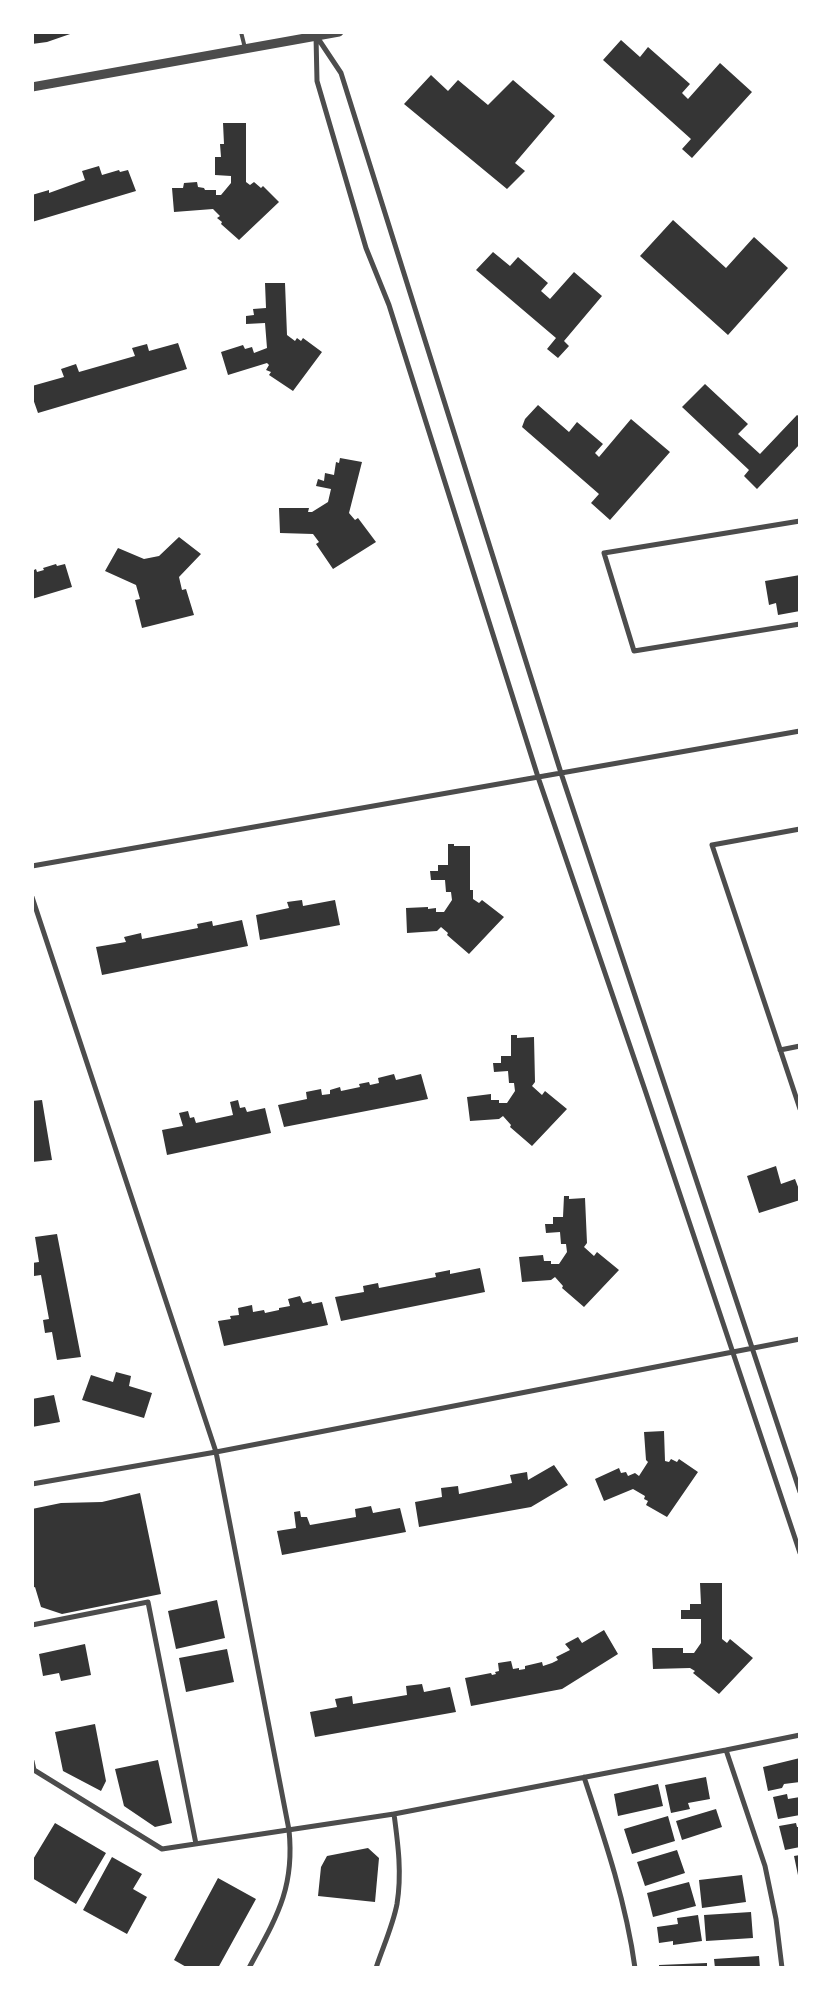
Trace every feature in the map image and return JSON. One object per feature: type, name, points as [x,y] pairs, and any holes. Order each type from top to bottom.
[{"type":"street","points":[[32,88],[339,32]]},
{"type":"street","points":[[316,36],[341,73],[561,773],[800,1492]]},
{"type":"street","points":[[316,36],[316,80],[366,248],[389,305],[538,777],[800,1553]]},
{"type":"street","points":[[800,521],[604,553],[634,651],[800,624]]},
{"type":"street","points":[[32,866],[800,731]]},
{"type":"street","points":[[800,829],[712,845],[800,1109]]},
{"type":"street","points":[[32,897],[216,1452],[289,1830],[292,1855],[286,1888],[277,1915],[249,1968]]},
{"type":"street","points":[[780,1050],[800,1046]]},
{"type":"street","points":[[32,1484],[216,1452],[800,1339]]},
{"type":"street","points":[[32,1624],[148,1602],[196,1844]]},
{"type":"street","points":[[32,1761],[34,1770],[162,1849],[394,1814],[800,1735]]},
{"type":"street","points":[[726,1750],[765,1866],[776,1919],[782,1968]]},
{"type":"street","points":[[584,1777],[610,1856],[625,1910],[635,1968]]},
{"type":"street","points":[[376,1968],[396,1906],[400,1879],[394,1814]]},
{"type":"lane","points":[[241,32],[245,48]]},
{"type":"building","points":[[32,32],[73,33],[47,42],[32,44]]},
{"type":"building","points":[[621,40],[640,57],[648,47],[690,84],[682,93],[688,99],[720,63],[752,92],[692,158],[682,149],[691,139],[603,60]]},
{"type":"building","points":[[431,75],[448,91],[458,80],[488,105],[513,80],[555,116],[515,163],[525,171],[507,189],[404,104]]},
{"type":"building","points":[[223,123],[246,123],[246,182],[250,185],[254,182],[261,188],[263,186],[279,202],[239,240],[221,224],[222,222],[217,218],[220,216],[213,209],[174,212],[172,188],[183,188],[184,183],[197,182],[198,187],[205,190],[216,190],[216,195],[221,195],[231,183],[231,176],[215,175],[215,157],[221,157],[220,144],[224,144]]},
{"type":"building","points":[[99,166],[102,175],[119,170],[120,172],[128,170],[136,191],[32,222],[32,195],[49,190],[49,193],[85,180],[82,171]]},
{"type":"building","points":[[673,220],[726,268],[754,237],[788,268],[728,335],[640,256]]},
{"type":"building","points":[[493,252],[510,266],[518,257],[548,283],[541,291],[550,299],[574,272],[602,296],[564,341],[569,346],[558,358],[547,349],[556,338],[476,270]]},
{"type":"building","points":[[265,283],[285,283],[287,335],[295,341],[297,338],[301,341],[303,338],[322,352],[293,391],[269,375],[271,372],[266,370],[269,365],[267,363],[228,375],[221,352],[243,345],[245,349],[252,347],[254,353],[267,348],[265,323],[246,324],[246,316],[254,315],[253,309],[266,308]]},
{"type":"building","points":[[178,343],[187,369],[38,413],[32,396],[32,386],[64,377],[61,369],[76,364],[79,372],[135,356],[132,348],[147,344],[149,351]]},
{"type":"building","points":[[705,384],[748,424],[738,434],[760,454],[797,415],[800,417],[800,444],[757,489],[744,476],[749,470],[682,407]]},
{"type":"building","points":[[538,405],[569,432],[577,422],[603,444],[595,453],[599,457],[631,419],[670,452],[610,520],[591,503],[599,494],[522,427],[525,419]]},
{"type":"building","points":[[340,458],[362,462],[349,513],[355,520],[358,518],[376,542],[333,569],[316,544],[319,542],[313,534],[280,533],[279,508],[309,508],[308,512],[312,512],[328,502],[331,489],[316,486],[318,479],[324,481],[325,473],[334,475],[336,462],[339,463]]},
{"type":"building","points":[[179,537],[201,554],[179,577],[182,590],[186,589],[194,615],[142,628],[135,600],[140,599],[136,585],[105,571],[118,548],[144,559],[159,556]]},
{"type":"building","points":[[56,564],[57,566],[65,564],[72,587],[32,599],[32,571],[36,569],[37,572],[44,570],[43,568]]},
{"type":"building","points":[[800,575],[800,611],[778,615],[776,603],[769,605],[765,581]]},
{"type":"building","points":[[448,844],[470,846],[470,890],[473,890],[473,899],[479,903],[482,900],[504,917],[469,954],[447,935],[448,933],[441,927],[437,931],[407,933],[406,908],[428,907],[428,909],[436,908],[436,912],[444,912],[452,900],[451,892],[446,892],[445,880],[431,880],[430,871],[438,871],[438,865],[448,865]]},
{"type":"building","points":[[302,900],[303,906],[335,900],[340,925],[260,940],[256,915],[289,908],[287,902]]},
{"type":"building","points":[[242,920],[248,946],[102,975],[96,947],[126,942],[124,937],[141,933],[142,939],[198,928],[197,924],[212,921],[213,926]]},
{"type":"building","points":[[511,1035],[517,1035],[517,1038],[534,1037],[535,1082],[532,1086],[542,1095],[545,1091],[567,1109],[532,1146],[510,1127],[511,1125],[503,1116],[499,1119],[470,1121],[467,1097],[491,1094],[491,1100],[507,1103],[515,1091],[514,1083],[509,1083],[508,1071],[494,1072],[493,1063],[501,1063],[501,1056],[511,1056]]},
{"type":"building","points":[[394,1074],[396,1080],[421,1074],[428,1099],[284,1127],[278,1105],[307,1099],[306,1092],[321,1089],[322,1095],[330,1094],[330,1090],[340,1087],[341,1091],[360,1087],[359,1084],[369,1082],[370,1085],[379,1083],[378,1078]]},
{"type":"building","points":[[42,1100],[52,1160],[32,1162],[32,1101]]},
{"type":"building","points":[[238,1100],[240,1108],[245,1107],[247,1112],[265,1108],[271,1133],[167,1155],[162,1130],[183,1126],[179,1113],[188,1111],[190,1118],[194,1117],[196,1123],[233,1115],[230,1102]]},
{"type":"building","points":[[776,1166],[781,1184],[795,1179],[800,1192],[800,1200],[759,1213],[747,1176]]},
{"type":"building","points":[[564,1196],[569,1196],[569,1199],[585,1198],[587,1243],[584,1247],[594,1256],[597,1252],[619,1270],[584,1307],[562,1288],[563,1286],[555,1277],[551,1280],[522,1282],[519,1257],[543,1255],[544,1261],[551,1261],[551,1264],[559,1264],[567,1252],[566,1244],[561,1244],[560,1232],[546,1233],[545,1224],[553,1224],[553,1217],[563,1217]]},
{"type":"building","points":[[57,1234],[81,1357],[57,1360],[52,1332],[45,1333],[43,1320],[49,1319],[41,1275],[34,1276],[32,1263],[39,1262],[35,1237]]},
{"type":"building","points":[[480,1268],[485,1292],[341,1321],[335,1297],[364,1292],[363,1286],[378,1283],[379,1288],[436,1277],[435,1273],[450,1270],[450,1274]]},
{"type":"building","points":[[300,1296],[303,1303],[311,1301],[312,1304],[322,1302],[328,1325],[224,1346],[218,1321],[231,1319],[230,1316],[239,1315],[238,1308],[252,1305],[253,1312],[264,1310],[265,1313],[279,1310],[279,1308],[290,1306],[288,1299]]},
{"type":"building","points":[[116,1372],[131,1376],[129,1386],[152,1393],[144,1418],[82,1400],[91,1375],[113,1382]]},
{"type":"building","points":[[54,1395],[60,1422],[32,1427],[32,1399]]},
{"type":"building","points":[[664,1431],[665,1461],[669,1462],[671,1459],[677,1462],[679,1459],[698,1472],[667,1517],[646,1505],[648,1501],[644,1499],[645,1496],[633,1489],[604,1501],[595,1479],[619,1468],[621,1473],[626,1472],[628,1476],[635,1473],[639,1476],[648,1462],[646,1460],[644,1432]]},
{"type":"building","points":[[554,1465],[568,1485],[531,1507],[419,1527],[415,1502],[442,1497],[441,1488],[458,1486],[459,1494],[512,1483],[510,1475],[527,1472],[528,1480]]},
{"type":"building","points":[[140,1493],[161,1594],[62,1614],[41,1607],[35,1587],[32,1588],[32,1509],[61,1503],[102,1502]]},
{"type":"building","points":[[371,1506],[373,1513],[400,1508],[406,1532],[282,1555],[277,1531],[296,1528],[294,1512],[300,1511],[301,1517],[307,1517],[310,1525],[356,1517],[355,1509]]},
{"type":"building","points":[[700,1583],[722,1583],[722,1639],[727,1643],[730,1639],[753,1658],[719,1694],[693,1673],[695,1671],[690,1668],[653,1669],[652,1648],[683,1648],[683,1653],[694,1653],[701,1643],[701,1619],[681,1619],[681,1610],[690,1610],[690,1604],[701,1604]]},
{"type":"building","points":[[217,1600],[225,1638],[176,1649],[168,1611]]},
{"type":"building","points":[[604,1630],[618,1654],[562,1689],[471,1706],[465,1678],[491,1673],[492,1675],[496,1674],[495,1672],[499,1671],[498,1663],[511,1661],[513,1669],[519,1668],[519,1670],[525,1669],[525,1666],[542,1662],[543,1666],[552,1663],[558,1660],[556,1657],[570,1650],[565,1644],[578,1637],[582,1643]]},
{"type":"building","points":[[85,1644],[91,1675],[61,1681],[59,1673],[43,1676],[39,1654]]},
{"type":"building","points":[[227,1649],[234,1682],[186,1692],[179,1658]]},
{"type":"building","points":[[422,1684],[424,1692],[450,1687],[456,1712],[315,1737],[310,1712],[337,1707],[335,1699],[352,1696],[353,1704],[407,1695],[406,1686]]},
{"type":"building","points":[[95,1724],[106,1781],[101,1791],[63,1771],[55,1732]]},
{"type":"building","points":[[800,1758],[800,1782],[784,1784],[782,1788],[768,1791],[763,1767]]},
{"type":"building","points":[[158,1760],[172,1823],[155,1827],[124,1806],[115,1769]]},
{"type":"building","points":[[706,1777],[710,1799],[688,1803],[690,1809],[671,1813],[665,1785]]},
{"type":"building","points":[[658,1784],[663,1806],[618,1816],[614,1794]]},
{"type":"building","points":[[787,1794],[788,1799],[800,1797],[800,1815],[778,1819],[773,1797]]},
{"type":"building","points":[[716,1809],[722,1827],[682,1840],[676,1821]]},
{"type":"building","points":[[668,1816],[675,1841],[632,1854],[624,1829]]},
{"type":"building","points":[[55,1823],[106,1853],[76,1904],[32,1878],[32,1861]]},
{"type":"building","points":[[796,1823],[797,1827],[800,1827],[800,1847],[785,1850],[779,1826]]},
{"type":"building","points":[[368,1848],[379,1858],[375,1902],[318,1896],[321,1867],[327,1856]]},
{"type":"building","points":[[677,1850],[685,1873],[645,1886],[637,1862]]},
{"type":"building","points":[[800,1855],[800,1880],[799,1880],[794,1856]]},
{"type":"building","points":[[112,1857],[142,1874],[133,1889],[147,1897],[127,1934],[83,1910]]},
{"type":"building","points":[[742,1875],[746,1902],[702,1908],[699,1880]]},
{"type":"building","points":[[218,1878],[256,1899],[218,1968],[188,1968],[174,1960]]},
{"type":"building","points":[[689,1882],[696,1906],[653,1917],[647,1893]]},
{"type":"building","points":[[751,1912],[753,1938],[706,1941],[704,1915]]},
{"type":"building","points":[[698,1915],[702,1941],[673,1945],[673,1941],[659,1943],[657,1927],[678,1924],[677,1918]]},
{"type":"building","points":[[759,1956],[760,1968],[715,1968],[714,1959]]},
{"type":"building","points":[[707,1963],[707,1968],[659,1968],[659,1965]]}]
